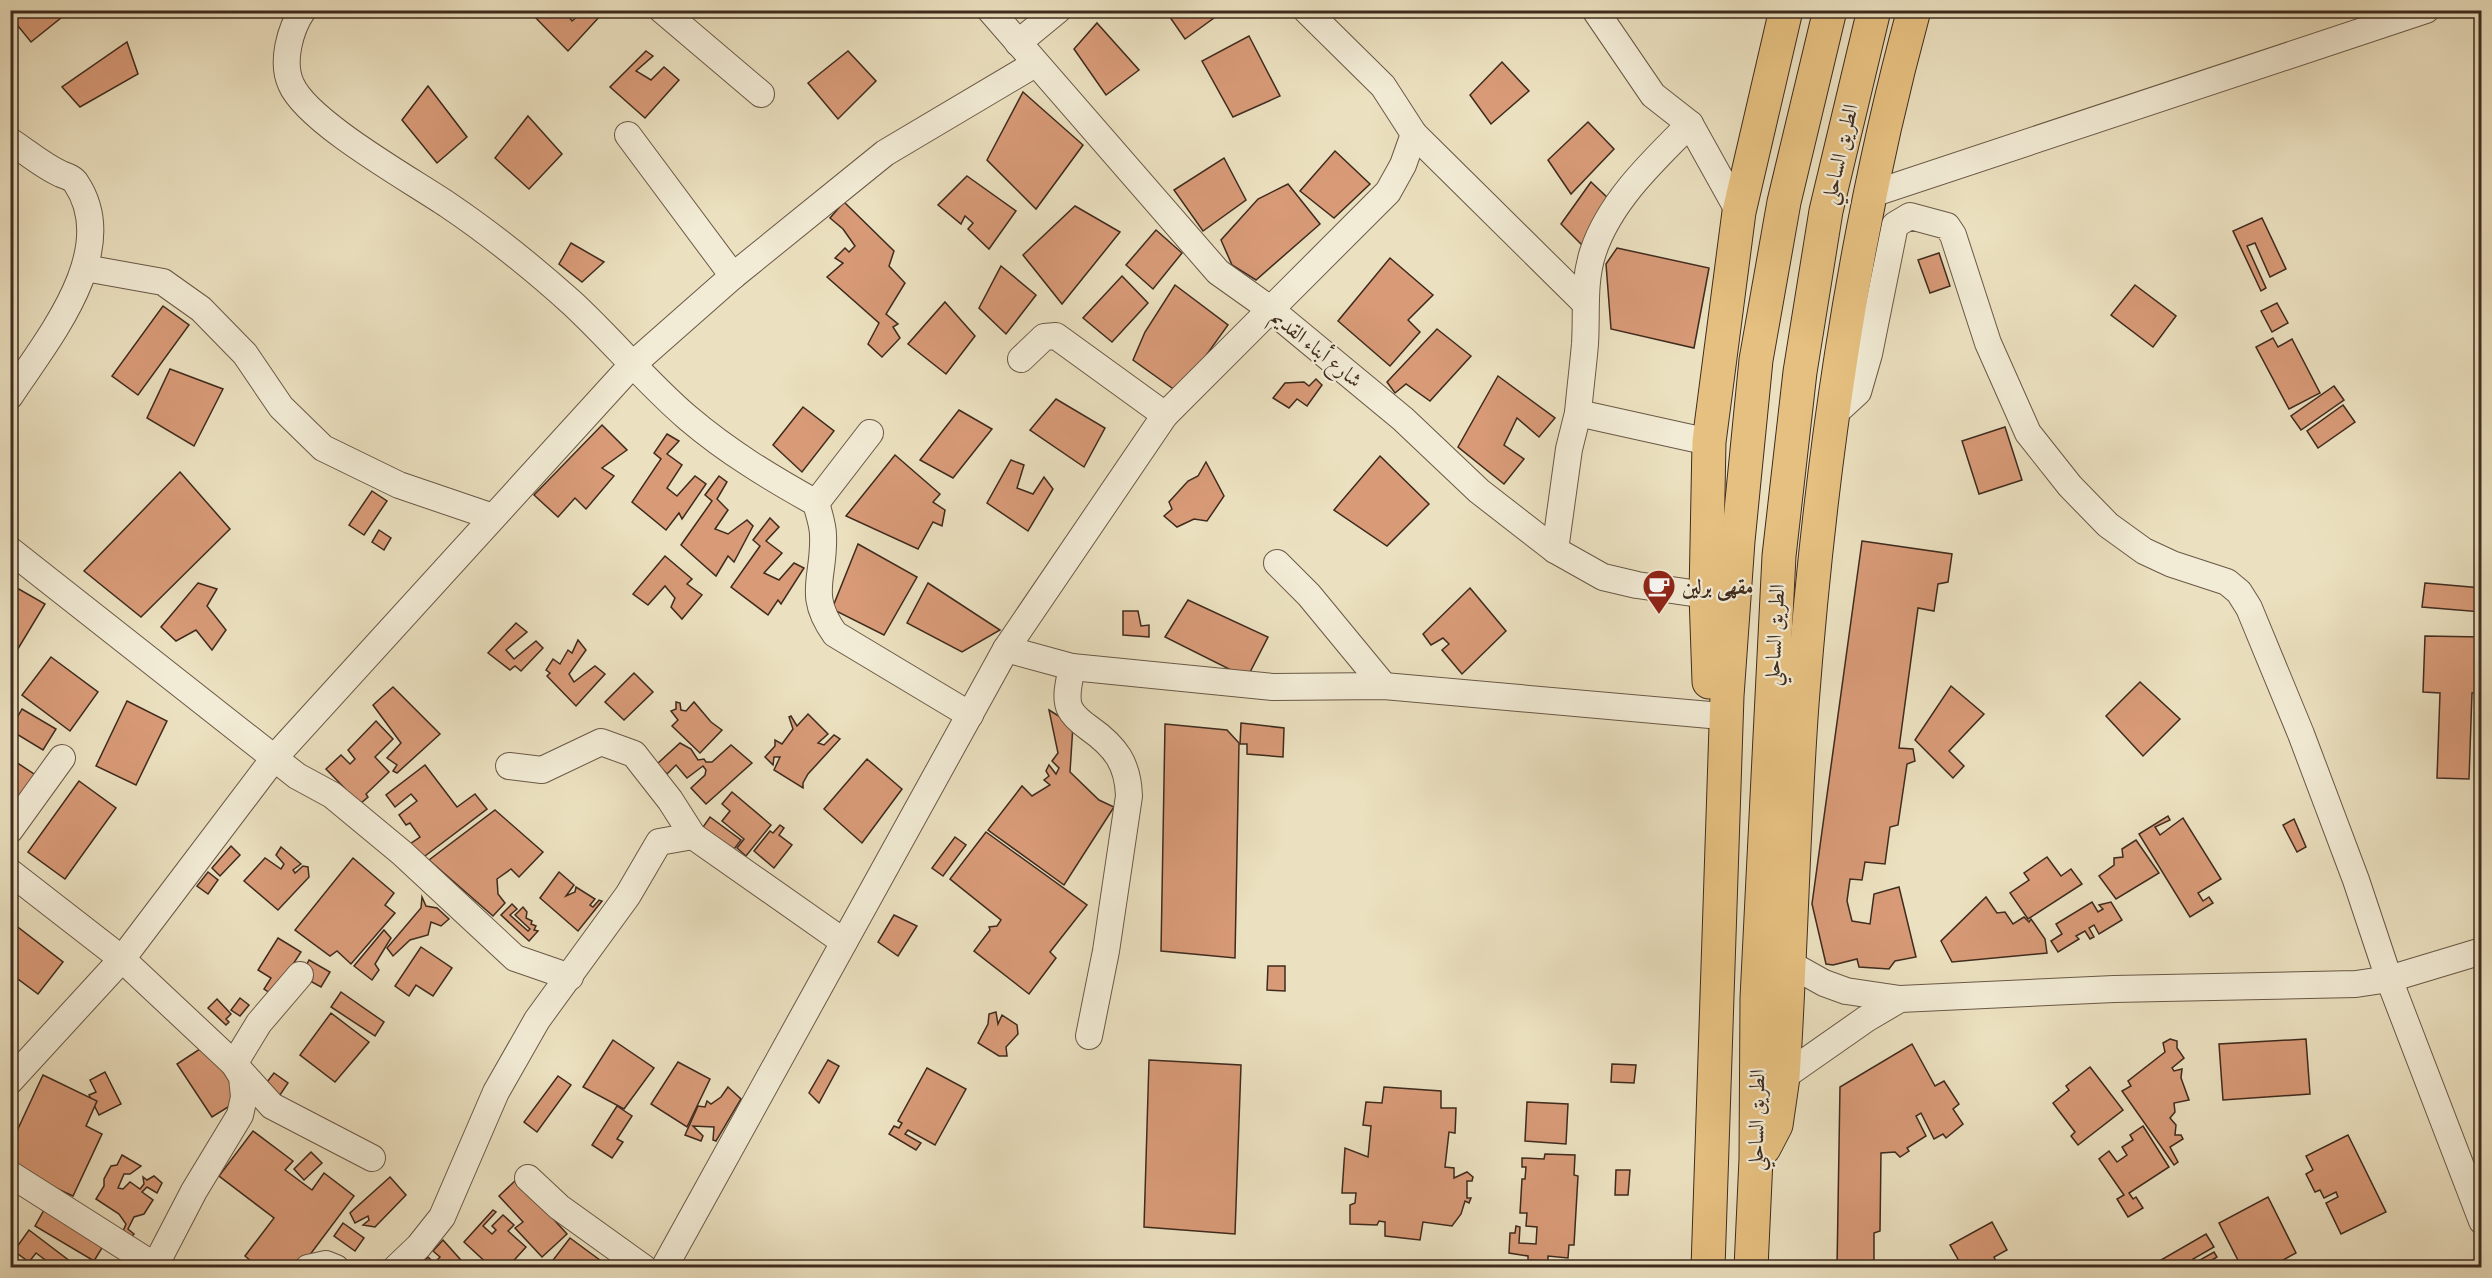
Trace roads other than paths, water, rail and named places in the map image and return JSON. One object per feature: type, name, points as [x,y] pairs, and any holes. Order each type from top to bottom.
[{"type":"highway","points":[[1724,776],[1710,715],[1706,595],[1709,442],[1739,212],[1786,10]]},
{"type":"highway","name":"الطريق الساحلي","points":[[1708,1268],[1724,776],[1738,541],[1756,360],[1784,202],[1830,10]]},
{"type":"highway","name":"الطريق الساحلي","points":[[1751,1268],[1756,1159],[1757,998],[1779,556],[1800,372],[1826,211],[1874,10]]},
{"type":"highway","points":[[1756,1159],[1776,1125],[1783,1077],[1802,706],[1814,568],[1851,287],[1890,99],[1914,10]]},
{"type":"street","points":[[303,10],[296,21],[287,53],[290,83],[308,108],[339,133],[483,228],[573,304],[688,418],[754,468],[816,503],[823,534],[818,598],[826,621],[835,634],[970,715]]},
{"type":"street","points":[[662,10],[760,94]]},
{"type":"street","name":"شارع أبناء القديم","points":[[990,10],[1218,272],[1270,309],[1403,418],[1479,491],[1555,550],[1603,577],[1706,595]]},
{"type":"street","points":[[1018,43],[1058,10]]},
{"type":"street","points":[[1306,10],[1383,86],[1414,134],[1584,302]]},
{"type":"street","points":[[1595,10],[1653,95],[1690,124],[1739,212]]},
{"type":"street","points":[[1869,195],[2426,10]]},
{"type":"street","points":[[10,1081],[122,959],[275,757],[632,364],[733,276],[885,153],[1035,64]]},
{"type":"street","points":[[1555,550],[1568,459],[1578,413],[1585,342],[1584,302],[1593,252],[1612,214],[1647,166],[1690,124]]},
{"type":"street","points":[[664,1268],[1006,649],[1165,415],[1388,192],[1403,165],[1414,134]]},
{"type":"street","points":[[627,135],[733,276]]},
{"type":"street","points":[[10,141],[53,171],[75,180],[84,199],[90,229],[85,268],[71,304],[10,396]]},
{"type":"street","points":[[1834,414],[1858,392],[1869,354],[1895,225],[1910,216],[1947,226],[1953,235],[1988,343],[2028,433],[2056,468],[2108,525],[2144,550],[2172,564],[2226,582],[2239,592],[2244,600],[2301,734],[2356,880],[2389,979],[2481,1221]]},
{"type":"street","points":[[85,268],[163,282],[201,309],[245,354],[281,407],[322,448],[399,485],[493,517]]},
{"type":"street","points":[[1022,359],[1044,338],[1056,336],[1165,415]]},
{"type":"street","points":[[1578,413],[1709,442]]},
{"type":"street","points":[[816,503],[870,434]]},
{"type":"street","points":[[10,550],[297,776],[332,795],[402,853],[516,958],[570,977]]},
{"type":"street","points":[[1277,563],[1309,595],[1384,686]]},
{"type":"street","points":[[1006,649],[1072,667],[1273,687],[1384,686],[1710,715]]},
{"type":"street","points":[[1072,667],[1069,708],[1077,719],[1112,745],[1121,757],[1128,776],[1129,796],[1106,951],[1089,1036]]},
{"type":"street","points":[[509,766],[542,770],[601,742],[634,754],[670,800],[693,836],[844,942]]},
{"type":"street","points":[[10,830],[62,758]]},
{"type":"street","points":[[396,1268],[419,1246],[442,1217],[496,1092],[537,1020],[628,895],[659,842],[693,836]]},
{"type":"street","points":[[10,872],[122,959],[234,1064],[272,1106],[372,1158]]},
{"type":"street","points":[[1790,964],[1846,992],[1900,999],[2114,989],[2356,984],[2389,979],[2481,951]]},
{"type":"street","points":[[234,1064],[259,1023],[300,975]]},
{"type":"street","points":[[1783,1077],[1866,1019],[1900,999]]},
{"type":"street","points":[[10,1174],[157,1267],[194,1191],[240,1115],[244,1097],[242,1077],[234,1064]]},
{"type":"street","points":[[528,1178],[559,1207],[644,1268]]},
{"type":"street","points":[[308,1268],[326,1264],[336,1268]]},
{"type":"place","name":"مقهى برلين","points":[[1659,615]]}]
